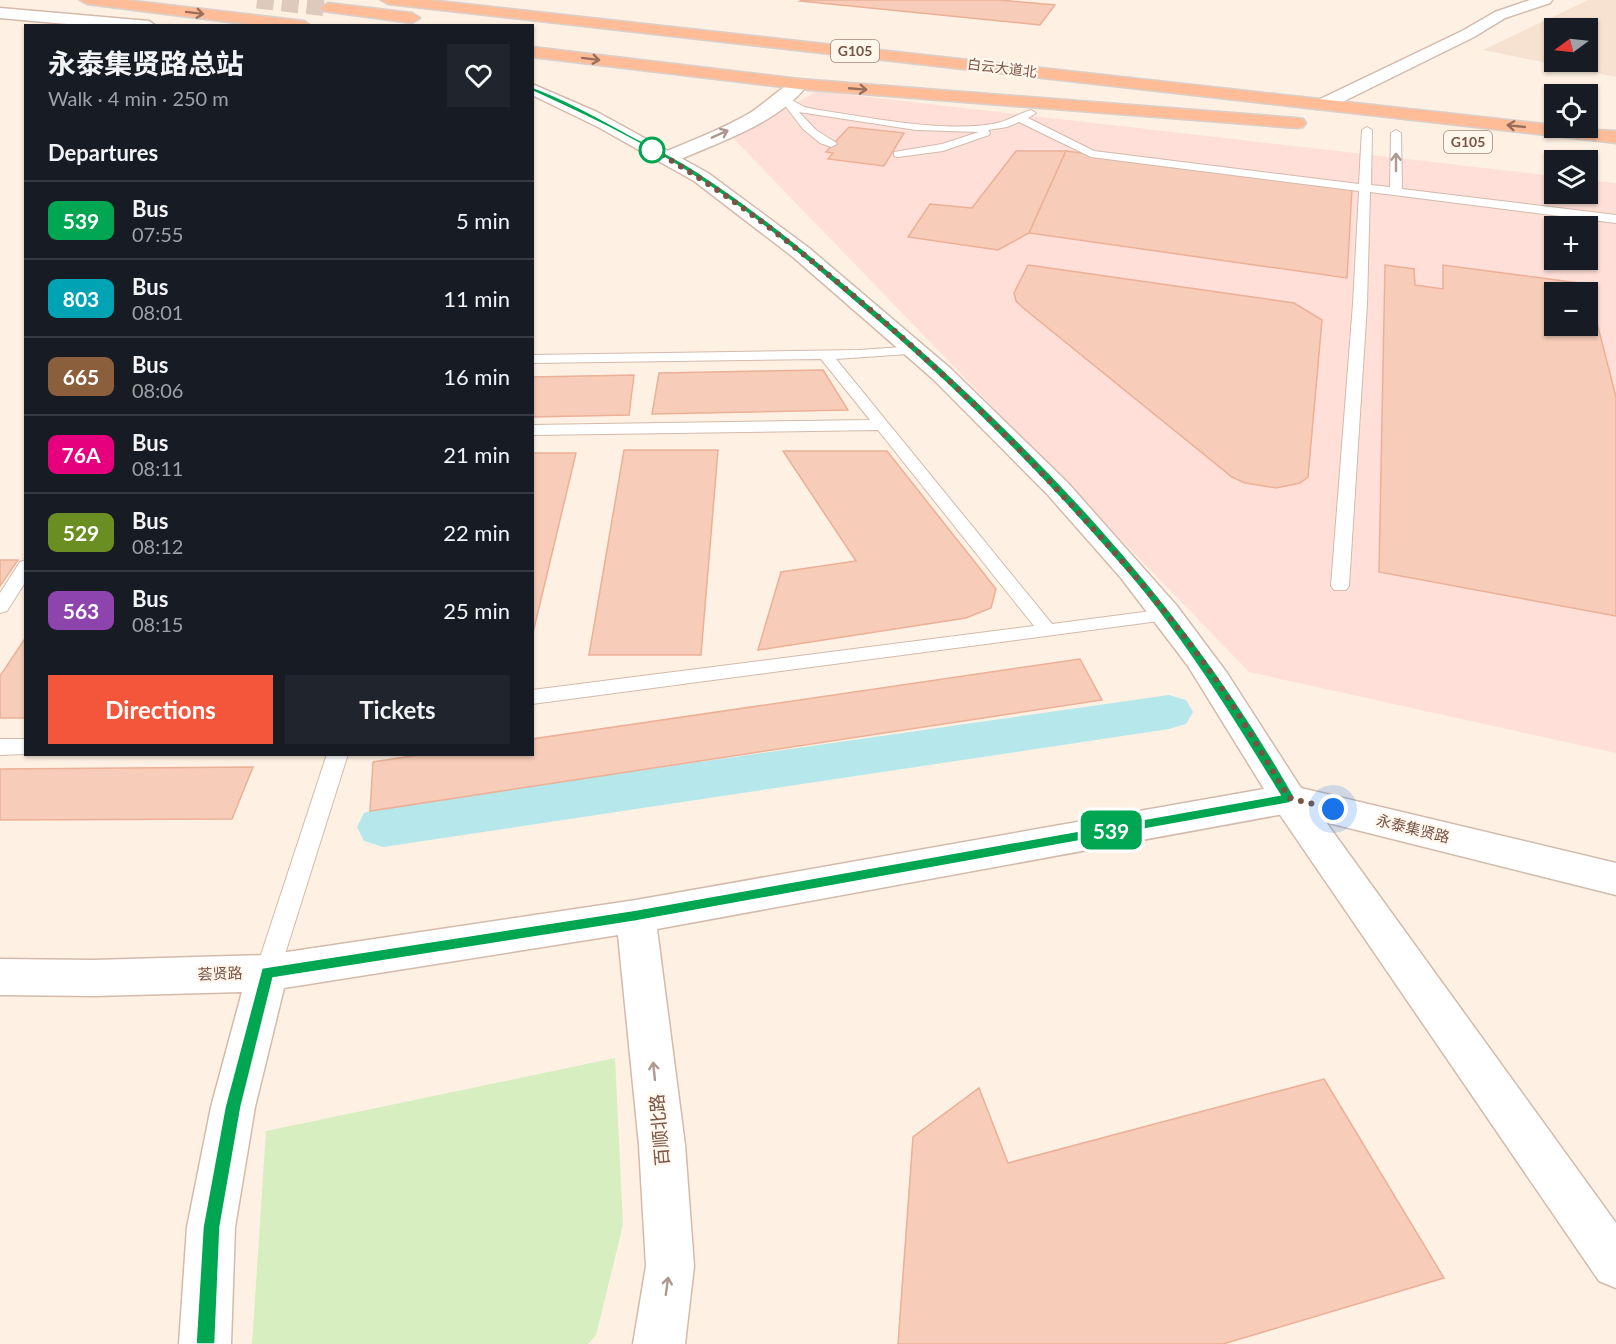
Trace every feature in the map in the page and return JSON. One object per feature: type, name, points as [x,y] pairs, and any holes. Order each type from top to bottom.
[{"type":"highway","points":[[89,0],[287,24]]},
{"type":"highway","name":"白云大道北","points":[[388,0],[1616,137]]},
{"type":"highway","name":"G105","points":[[470,0],[1158,76],[1322,105]]},
{"type":"highway","points":[[328,8],[463,24]]},
{"type":"highway","name":"G105","points":[[534,31],[892,73]]},
{"type":"highway","points":[[534,52],[800,84]]},
{"type":"highway","name":"白云大道北","points":[[800,84],[1320,125],[915,76]]},
{"type":"highway","points":[[1348,128],[1419,136]]},
{"type":"street","points":[[1322,105],[1468,34],[1500,15],[1545,0]]},
{"type":"street","points":[[0,13],[125,24]]},
{"type":"street","points":[[667,158],[761,115],[800,84]]},
{"type":"street","points":[[534,90],[592,117],[699,175],[755,216],[918,350],[1018,447],[1106,542],[1167,615],[1216,681],[1289,798],[1616,1264]]},
{"type":"street","name":"永泰集贤路","points":[[1289,798],[1616,879]]},
{"type":"street","name":"荟贤路","points":[[0,977],[94,978],[267,973],[636,916],[1289,798]]},
{"type":"street","name":"百顺北路","points":[[636,916],[662,1145],[670,1266],[659,1344]]},
{"type":"street","points":[[206,1344],[211,1227],[233,1107],[267,973]]},
{"type":"lane","points":[[784,99],[824,126]]},
{"type":"lane","points":[[784,99],[809,129],[821,140],[831,144]]},
{"type":"lane","points":[[801,109],[916,127],[974,129],[1003,125]]},
{"type":"lane","points":[[898,154],[949,147],[1026,116],[1091,154],[1616,219]]},
{"type":"lane","points":[[916,140],[957,140],[990,127]]},
{"type":"lane","points":[[1340,586],[1360,304],[1367,130]]},
{"type":"lane","points":[[1396,134],[1396,191]]},
{"type":"lane","points":[[534,359],[825,354],[918,350]]},
{"type":"lane","points":[[825,354],[1048,631]]},
{"type":"lane","points":[[534,430],[882,425]]},
{"type":"lane","points":[[0,607],[24,569]]},
{"type":"lane","points":[[534,697],[1167,615]]},
{"type":"lane","points":[[0,747],[24,747]]},
{"type":"lane","points":[[267,973],[337,756]]},
{"type":"shaded area","points":[[1588,0],[1616,0],[1616,77],[1591,72],[1598,72],[1598,18],[1550,18]]},
{"type":"shaded area","points":[[1544,21],[1544,62],[1483,50]]},
{"type":"shaded area","points":[[817,91],[1544,175],[1544,204],[1598,204],[1598,181],[1616,183],[1616,753],[1249,672],[733,138]]},
{"type":"green space","points":[[615,1058],[623,1225],[596,1335],[588,1344],[252,1344],[266,1131]]},
{"type":"building","points":[[1000,0],[1055,5],[1040,25],[800,1]]},
{"type":"building","points":[[849,127],[904,133],[884,166],[828,159],[833,153],[826,152]]},
{"type":"building","points":[[1016,151],[1066,151],[1029,233],[998,250],[908,237],[930,204],[972,208]]},
{"type":"building","points":[[1066,151],[1352,188],[1347,278],[1029,233]]},
{"type":"building","points":[[1028,265],[1294,303],[1322,320],[1308,477],[1300,483],[1276,488],[1245,483],[1232,477],[1016,301],[1014,293]]},
{"type":"building","points":[[1385,265],[1414,269],[1415,285],[1443,289],[1443,265],[1572,282],[1544,282],[1544,336],[1598,336],[1598,327],[1616,397],[1616,616],[1379,572]]},
{"type":"building","points":[[823,370],[848,410],[652,414],[659,373]]},
{"type":"building","points":[[634,375],[629,415],[534,417],[534,377]]},
{"type":"building","points":[[624,450],[718,450],[701,655],[589,655]]},
{"type":"building","points":[[783,451],[887,451],[996,589],[991,608],[966,618],[758,650],[781,572],[856,561]]},
{"type":"building","points":[[534,453],[576,453],[534,629]]},
{"type":"building","points":[[0,560],[18,560],[0,586]]},
{"type":"building","points":[[24,640],[24,718],[0,718],[0,676]]},
{"type":"building","points":[[1080,659],[1102,700],[370,811],[373,762],[412,756],[534,756],[534,739]]},
{"type":"building","points":[[253,767],[232,819],[0,820],[0,769]]},
{"type":"building","points":[[1324,1079],[1444,1278],[1223,1344],[898,1344],[913,1137],[979,1088],[1008,1163]]},
{"type":"waterway","points":[[383,827],[1169,712]]},
{"type":"tunnel","points":[[257,0],[328,8]]},
{"type":"bus line","name":"539","points":[[205,1344],[211,1227],[233,1107],[267,973],[636,916],[1289,798],[1216,681],[1167,615],[1106,542],[1018,447],[964,393],[918,350],[819,266],[699,175],[592,117],[534,90]]},
{"type":"route","points":[[652,150],[648,147],[699,175],[755,216],[819,266],[918,350],[964,393],[1018,447],[1106,542],[1167,615],[1216,681],[1289,798],[1333,809]]}]
